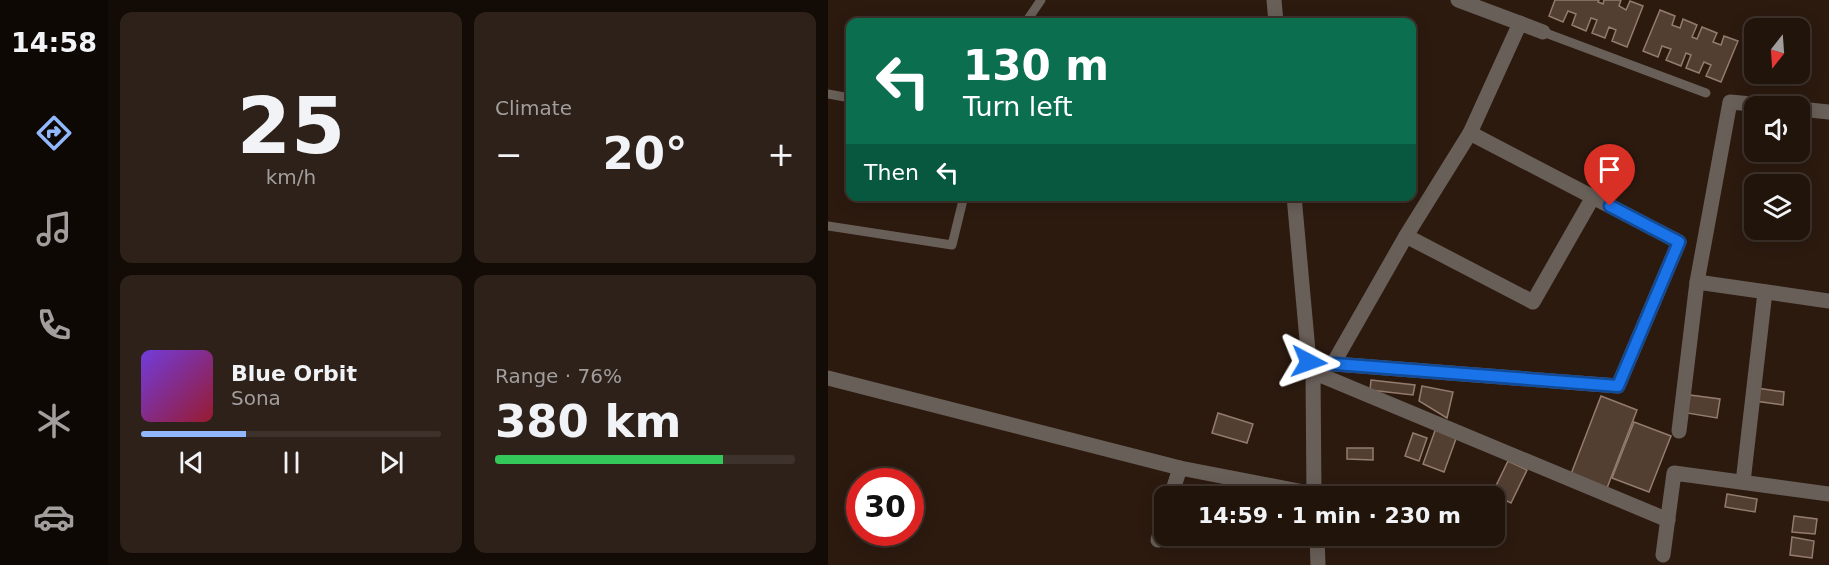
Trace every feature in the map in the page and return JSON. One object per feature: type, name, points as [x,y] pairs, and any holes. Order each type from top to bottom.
[{"type":"street","points":[[1274,0],[1276,18]]},
{"type":"street","points":[[1458,0],[1543,32]]},
{"type":"street","points":[[1333,364],[1406,236],[1470,133],[1520,23]]},
{"type":"street","points":[[1679,431],[1697,282],[1730,102],[1744,103]]},
{"type":"street","points":[[1810,110],[1829,112]]},
{"type":"street","points":[[1311,367],[1333,364],[1618,386],[1679,242],[1470,133]]},
{"type":"street","points":[[1406,236],[1533,302],[1593,197]]},
{"type":"street","points":[[1294,201],[1311,367],[1314,486]]},
{"type":"street","points":[[1697,282],[1829,301]]},
{"type":"street","points":[[1743,482],[1765,292]]},
{"type":"street","points":[[1311,367],[1668,520]]},
{"type":"street","points":[[828,378],[1180,468],[1266,486]]},
{"type":"street","points":[[1175,486],[1180,468]]},
{"type":"street","points":[[1663,555],[1674,472],[1829,494]]},
{"type":"street","points":[[1317,546],[1318,565]]},
{"type":"lane","points":[[1029,18],[1041,0]]},
{"type":"lane","points":[[1543,32],[1706,93]]},
{"type":"lane","points":[[828,94],[846,97]]},
{"type":"lane","points":[[828,226],[952,244],[963,201]]},
{"type":"building","points":[[1555,0],[1599,0],[1598,2],[1603,4],[1604,0],[1621,0],[1619,6],[1626,10],[1630,1],[1643,6],[1627,47],[1612,41],[1616,30],[1609,27],[1605,38],[1592,33],[1597,20],[1591,18],[1586,31],[1572,25],[1576,14],[1568,11],[1563,22],[1549,16]]},
{"type":"building","points":[[1660,10],[1675,16],[1672,25],[1680,28],[1683,19],[1697,25],[1692,37],[1697,39],[1702,27],[1717,33],[1713,42],[1721,45],[1724,36],[1738,41],[1721,82],[1706,76],[1711,65],[1704,62],[1699,73],[1686,68],[1691,55],[1686,53],[1681,66],[1666,60],[1671,49],[1662,46],[1658,57],[1643,51]]},
{"type":"building","points":[[1371,380],[1415,385],[1413,395],[1370,390]]},
{"type":"building","points":[[1422,386],[1453,392],[1447,418],[1419,401]]},
{"type":"building","points":[[1757,388],[1784,392],[1783,405],[1755,401]]},
{"type":"building","points":[[1690,395],[1720,399],[1717,418],[1687,413]]},
{"type":"building","points":[[1601,396],[1637,410],[1607,488],[1571,474]]},
{"type":"building","points":[[1218,413],[1253,424],[1247,443],[1212,433]]},
{"type":"building","points":[[1634,422],[1671,436],[1649,492],[1612,478]]},
{"type":"building","points":[[1436,428],[1457,436],[1444,472],[1423,464]]},
{"type":"building","points":[[1413,433],[1427,438],[1419,461],[1405,456]]},
{"type":"building","points":[[1347,448],[1373,448],[1373,460],[1347,459]]},
{"type":"building","points":[[1508,461],[1527,470],[1511,503],[1505,500],[1505,486],[1496,486]]},
{"type":"building","points":[[1727,494],[1757,499],[1755,512],[1725,507]]},
{"type":"building","points":[[1794,516],[1817,519],[1815,534],[1792,532]]},
{"type":"building","points":[[1792,537],[1814,541],[1812,558],[1790,555]]},
{"type":"route","points":[[1309,362],[1618,386],[1679,242],[1610,206]]}]
